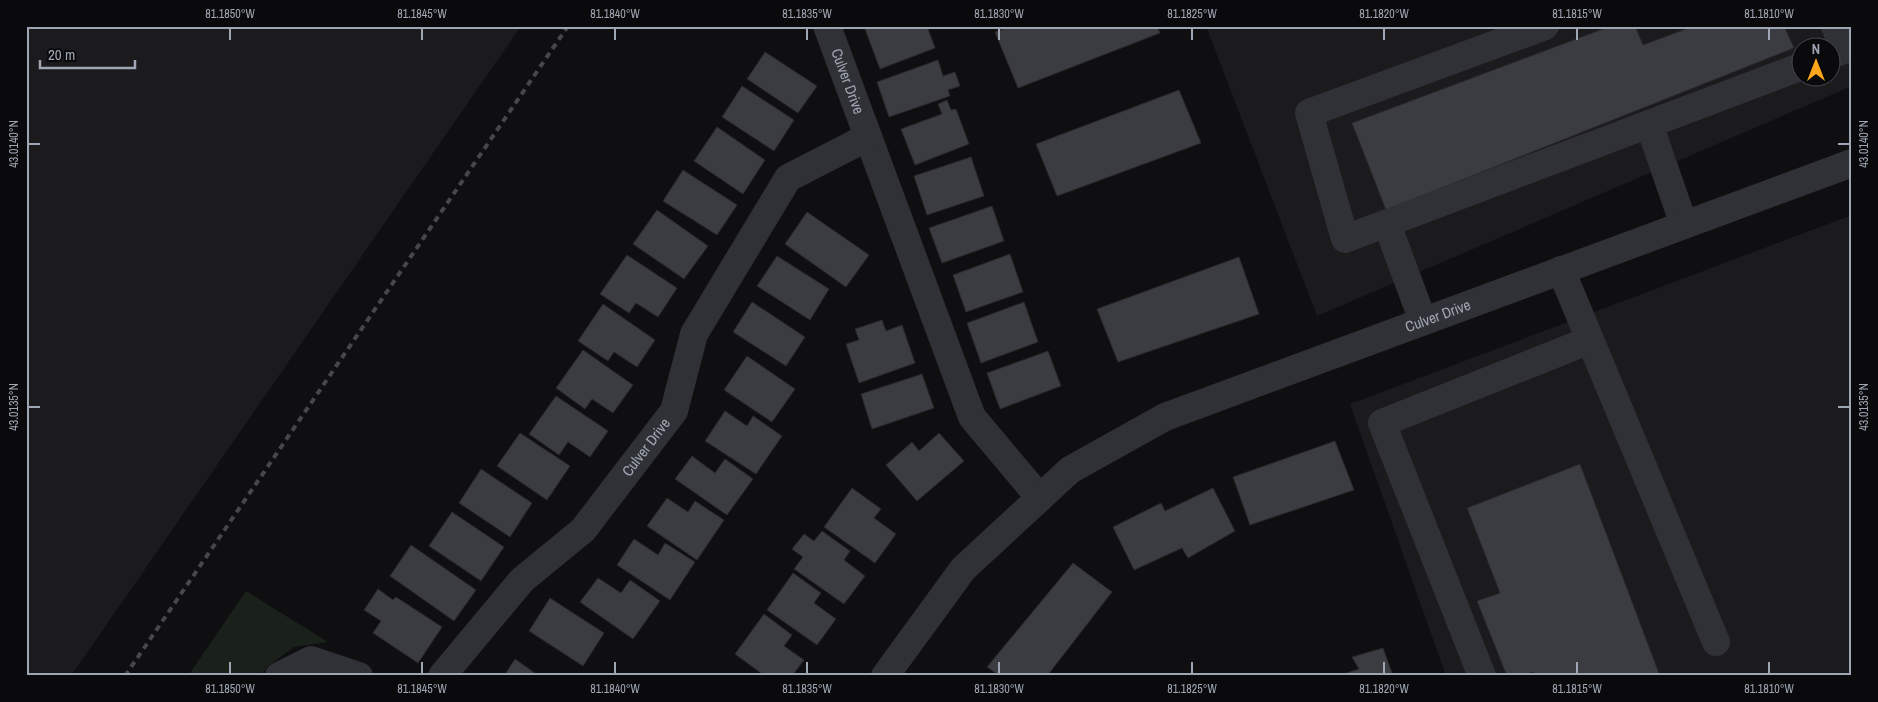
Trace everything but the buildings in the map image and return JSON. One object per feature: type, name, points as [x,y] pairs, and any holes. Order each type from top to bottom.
[{"type":"street","name":"Culver Drive","points":[[827,26],[972,417],[1040,498]]},
{"type":"street","points":[[1545,26],[1309,113],[1345,239],[1790,71]]},
{"type":"street","points":[[1835,26],[1840,38]]},
{"type":"street","points":[[1840,39],[1844,50],[1840,51]]},
{"type":"street","points":[[1649,124],[1684,225]]},
{"type":"street","name":"Culver Drive","points":[[442,676],[522,580],[583,530],[674,411],[694,334],[788,178],[868,137]]},
{"type":"street","name":"Culver Drive","points":[[885,676],[962,569],[1070,470],[1165,417],[1852,163]]},
{"type":"street","points":[[1387,224],[1423,321]]},
{"type":"street","points":[[1561,270],[1716,642]]},
{"type":"street","points":[[1482,676],[1382,423],[1590,340]]},
{"type":"street","points":[[279,676],[311,660],[359,676]]},
{"type":"shaded area","points":[[26,26],[521,26],[71,676],[26,676]]},
{"type":"shaded area","points":[[1206,26],[1852,26],[1852,86],[1317,316]]},
{"type":"shaded area","points":[[1852,215],[1852,676],[1446,676],[1350,404]]},
{"type":"shaded area","points":[[246,591],[328,642],[294,647],[267,667],[261,676],[188,676]]},
{"type":"railway","points":[[125,676],[568,26]]}]
